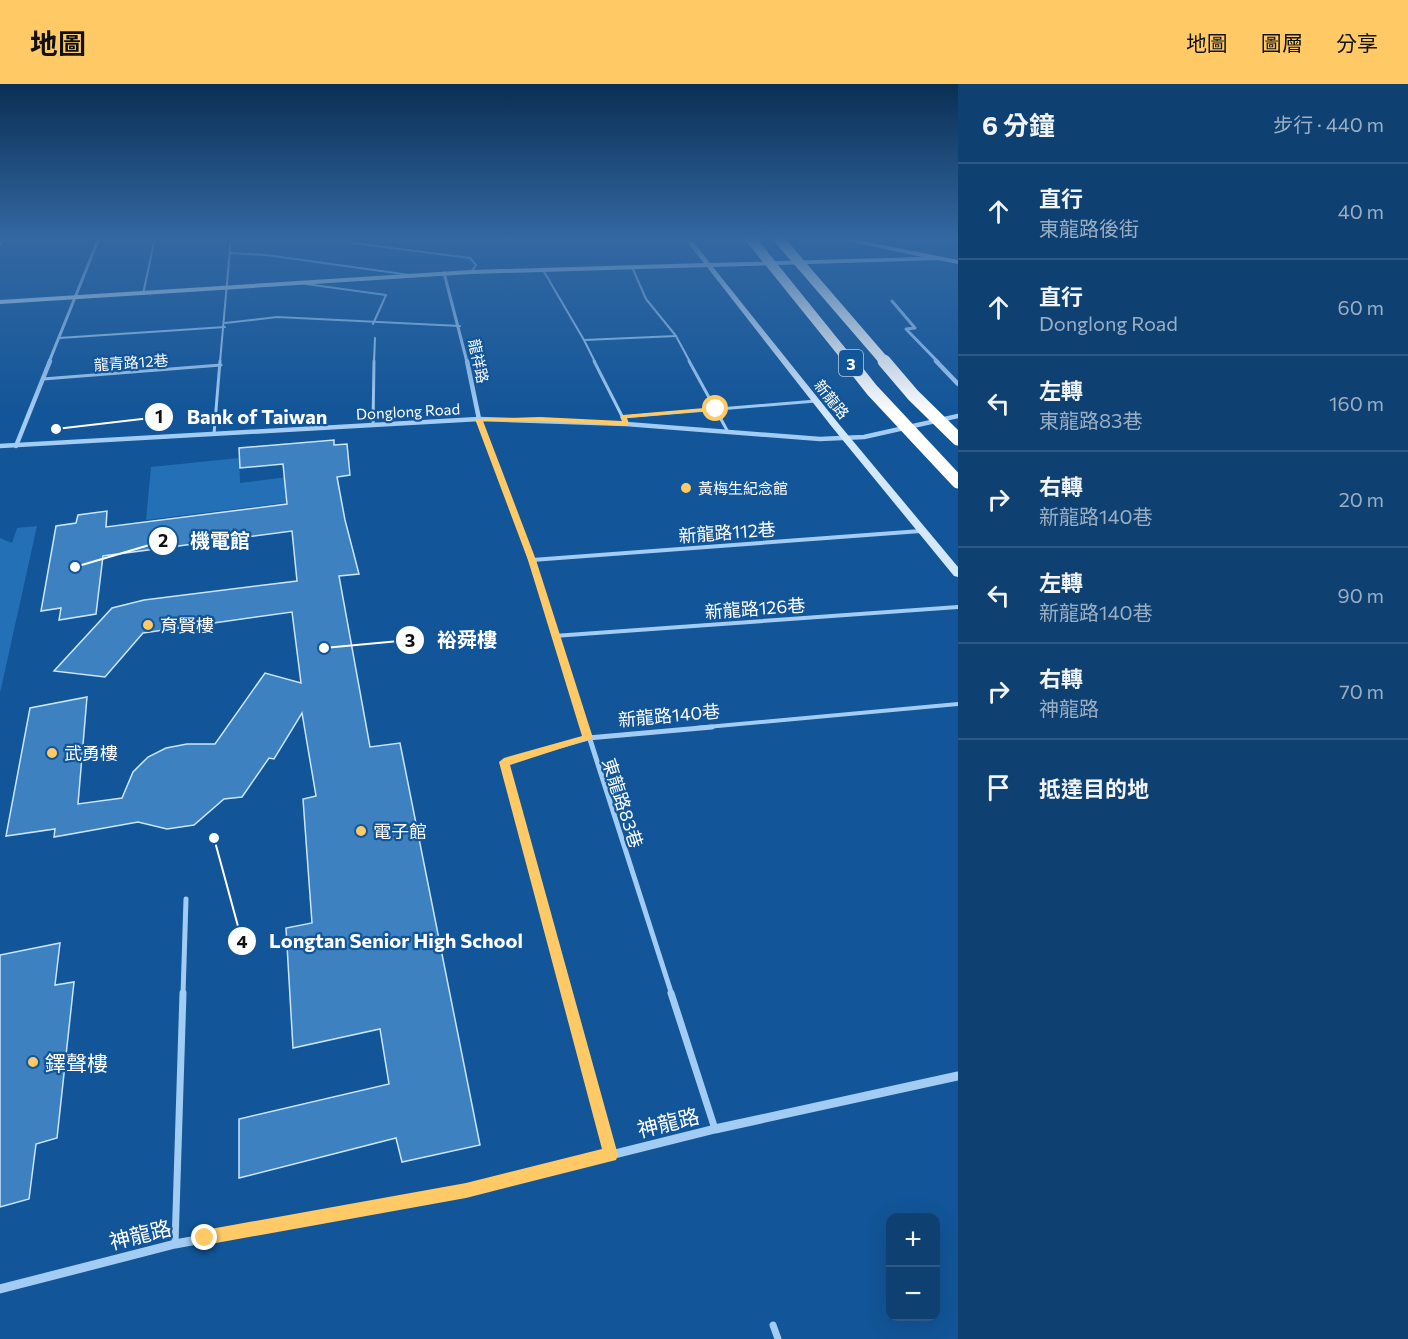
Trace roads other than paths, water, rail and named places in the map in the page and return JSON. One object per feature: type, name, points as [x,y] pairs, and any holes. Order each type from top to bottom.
[{"type":"highway","name":"3","points":[[797,297],[872,390],[958,482]]},
{"type":"highway","name":"3","points":[[828,297],[913,395],[958,439]]},
{"type":"street","points":[[0,302],[100,297]]},
{"type":"street","name":"龍祥路","points":[[451,297],[478,419]]},
{"type":"street","name":"新龍路","points":[[732,297],[958,574]]},
{"type":"street","points":[[16,446],[75,298]]},
{"type":"street","points":[[892,301],[915,328],[906,329],[958,384]]},
{"type":"street","name":"Donglong Road","points":[[0,446],[478,419],[540,419],[626,424],[820,439],[864,437],[958,416]]},
{"type":"street","name":"神龍路","points":[[0,1289],[175,1244],[466,1191],[715,1129],[958,1076]]},
{"type":"lane","points":[[214,434],[227,297]]},
{"type":"lane","points":[[373,324],[385,297]]},
{"type":"lane","points":[[559,297],[584,340],[626,424]]},
{"type":"lane","points":[[645,297],[676,336],[728,432]]},
{"type":"lane","points":[[59,338],[225,325],[277,317],[373,324],[459,326]]},
{"type":"lane","points":[[584,340],[676,336]]},
{"type":"lane","points":[[373,425],[375,338]]},
{"type":"lane","name":"龍青路12巷","points":[[43,379],[221,365]]},
{"type":"lane","points":[[623,417],[816,401]]},
{"type":"lane","name":"東龍路83巷","points":[[478,419],[532,560],[554,636],[715,1129]]},
{"type":"lane","name":"新龍路112巷","points":[[532,560],[924,531]]},
{"type":"lane","name":"新龍路126巷","points":[[554,636],[958,607]]},
{"type":"lane","name":"新龍路140巷","points":[[611,1155],[504,762],[588,738],[958,704]]},
{"type":"lane","points":[[175,1244],[186,899]]},
{"type":"lane","points":[[773,1325],[778,1339]]},
{"type":"place","name":"Bank of Taiwan","points":[[56,429]]},
{"type":"place","name":"黃梅生紀念館","points":[[686,488]]},
{"type":"place","name":"機電館","points":[[75,567]]},
{"type":"place","name":"育賢樓","points":[[148,625]]},
{"type":"place","name":"裕舜樓","points":[[324,648]]},
{"type":"place","name":"武勇樓","points":[[52,753]]},
{"type":"place","name":"電子館","points":[[361,831]]},
{"type":"place","name":"Longtan Senior High School","points":[[214,838]]},
{"type":"place","name":"鐸聲樓","points":[[33,1062]]}]
